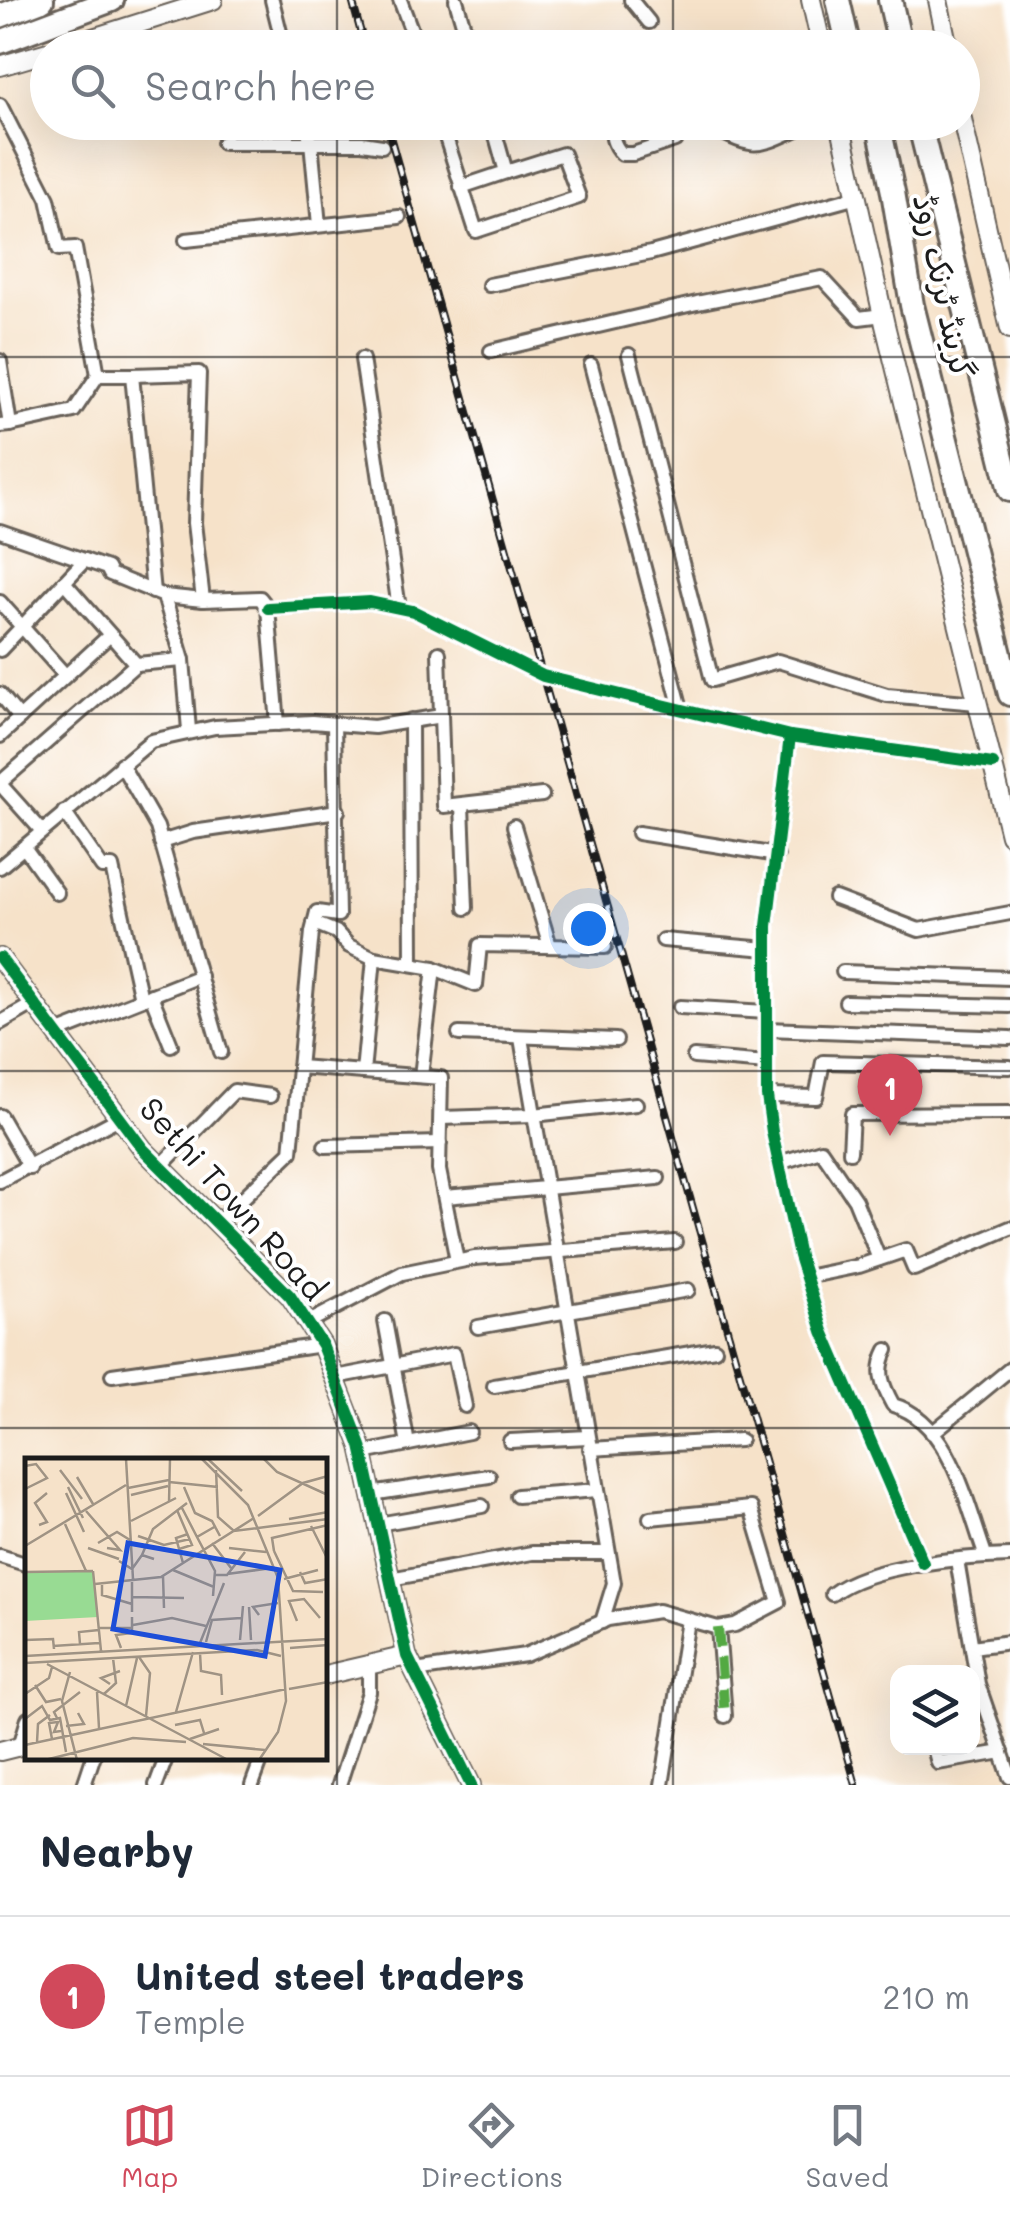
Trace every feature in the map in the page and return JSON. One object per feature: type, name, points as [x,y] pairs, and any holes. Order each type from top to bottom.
[{"type":"highway","points":[[0,16],[42,0]]},
{"type":"highway","points":[[838,0],[845,30]]},
{"type":"highway","points":[[851,0],[857,30]]},
{"type":"highway","points":[[890,0],[897,30]]},
{"type":"highway","points":[[903,0],[910,30]]},
{"type":"highway","points":[[32,30],[108,1]]},
{"type":"highway","points":[[0,42],[30,31]]},
{"type":"highway","points":[[871,140],[912,304]]},
{"type":"highway","name":"گرینڈ ٹرنک روڈ","points":[[882,140],[912,304],[1010,694]]},
{"type":"highway","name":"گرینڈ ٹرنک روڈ","points":[[923,140],[1010,490]]},
{"type":"highway","points":[[936,140],[950,201],[962,294]]},
{"type":"street","points":[[118,30],[213,0]]},
{"type":"street","points":[[272,0],[280,30]]},
{"type":"street","points":[[400,0],[411,30]]},
{"type":"street","points":[[456,0],[465,30]]},
{"type":"street","points":[[631,0],[649,22]]},
{"type":"street","points":[[811,0],[818,30]]},
{"type":"street","points":[[938,0],[944,30]]},
{"type":"street","points":[[0,66],[30,57]]},
{"type":"street","points":[[0,105],[48,198],[60,249],[74,248],[98,375],[74,411],[5,426],[0,361]]},
{"type":"street","points":[[447,140],[461,186],[476,231],[579,198],[563,154],[461,186]]},
{"type":"street","points":[[497,140],[506,172]]},
{"type":"street","points":[[613,140],[622,154],[675,140]]},
{"type":"street","points":[[732,140],[751,146],[767,140]]},
{"type":"street","points":[[844,140],[1010,835]]},
{"type":"street","points":[[967,140],[1010,329]]},
{"type":"street","points":[[222,144],[311,142],[382,146]]},
{"type":"street","points":[[311,142],[319,226]]},
{"type":"street","points":[[488,285],[651,253],[857,197]]},
{"type":"street","points":[[186,240],[399,218]]},
{"type":"street","points":[[491,351],[822,278],[859,318],[883,315]]},
{"type":"street","points":[[630,355],[712,680],[778,662],[886,695],[978,703]]},
{"type":"street","points":[[362,359],[398,608]]},
{"type":"street","points":[[591,365],[681,709]]},
{"type":"street","points":[[98,375],[199,373],[194,523],[203,600]]},
{"type":"street","points":[[132,376],[158,594],[183,660],[189,730]]},
{"type":"street","points":[[0,531],[85,560],[158,594],[203,600],[260,598],[268,608],[278,724]]},
{"type":"street","points":[[0,650],[85,560]]},
{"type":"street","points":[[64,582],[136,664]]},
{"type":"street","points":[[0,602],[64,675]]},
{"type":"street","points":[[268,608],[370,602],[413,611],[542,676],[790,736],[993,764]]},
{"type":"street","points":[[956,608],[986,602]]},
{"type":"street","points":[[0,736],[110,635]]},
{"type":"street","points":[[439,653],[444,806],[542,796]]},
{"type":"street","points":[[42,831],[0,784],[136,664],[183,660]]},
{"type":"street","points":[[0,694],[20,718]]},
{"type":"street","points":[[0,867],[151,741],[189,730],[278,724],[374,726],[440,716]]},
{"type":"street","points":[[411,720],[412,964]]},
{"type":"street","points":[[216,1224],[291,1152],[316,912],[338,915],[334,724]]},
{"type":"street","points":[[790,736],[767,926],[767,1096],[806,1277],[823,1331],[923,1563]]},
{"type":"street","points":[[121,764],[157,827],[221,1052]]},
{"type":"street","points":[[462,805],[466,908]]},
{"type":"street","points":[[161,842],[194,832],[338,811]]},
{"type":"street","points":[[64,812],[102,867],[112,867],[146,996],[171,1045]]},
{"type":"street","points":[[514,826],[550,946]]},
{"type":"street","points":[[638,833],[777,856]]},
{"type":"street","points":[[24,847],[56,893]]},
{"type":"street","points":[[835,898],[919,930],[1010,913]]},
{"type":"street","points":[[314,924],[336,932],[350,946],[374,958],[434,968],[476,985],[480,945],[605,947]]},
{"type":"street","points":[[663,940],[767,950]]},
{"type":"street","name":"Sethi Town Road","points":[[0,958],[160,1167],[290,1296],[322,1345],[362,1453],[411,1664],[471,1785]]},
{"type":"street","points":[[363,1072],[374,958]]},
{"type":"street","points":[[421,1076],[434,968]]},
{"type":"street","points":[[844,972],[1010,978]]},
{"type":"street","points":[[56,1034],[200,976]]},
{"type":"street","points":[[846,1002],[1010,1006]]},
{"type":"street","points":[[0,1023],[35,1003]]},
{"type":"street","points":[[680,1007],[767,1012]]},
{"type":"street","points":[[767,1029],[1010,1038]]},
{"type":"street","points":[[458,1034],[616,1040]]},
{"type":"street","points":[[521,1038],[614,1583],[602,1622]]},
{"type":"street","points":[[694,1057],[767,1063]]},
{"type":"street","points":[[767,1096],[816,1097],[823,1062],[1010,1068]]},
{"type":"street","points":[[299,1067],[442,1078],[440,1170],[457,1262]]},
{"type":"street","points":[[160,1167],[234,1092],[270,1096]]},
{"type":"street","points":[[441,1118],[533,1115],[636,1104]]},
{"type":"street","points":[[850,1152],[852,1114],[1010,1113]]},
{"type":"street","points":[[0,1116],[30,1168]]},
{"type":"street","points":[[0,1180],[30,1168],[120,1118]]},
{"type":"street","points":[[325,1146],[440,1143]]},
{"type":"street","points":[[780,1163],[821,1150],[855,1200],[879,1260]]},
{"type":"street","points":[[444,1197],[658,1178]]},
{"type":"street","points":[[806,1277],[906,1250],[914,1269],[1010,1228]]},
{"type":"street","points":[[307,1323],[402,1273],[557,1249],[674,1242]]},
{"type":"street","points":[[478,1327],[688,1290]]},
{"type":"street","points":[[385,1321],[408,1444]]},
{"type":"street","points":[[112,1375],[322,1345]]},
{"type":"street","points":[[494,1386],[715,1349]]},
{"type":"street","points":[[887,1350],[881,1362],[880,1382],[892,1405],[912,1410],[945,1449],[986,1557]]},
{"type":"street","points":[[336,1377],[454,1354],[464,1406]]},
{"type":"street","points":[[932,1433],[1010,1369]]},
{"type":"street","points":[[362,1453],[469,1432]]},
{"type":"street","points":[[510,1441],[740,1440]]},
{"type":"street","points":[[372,1494],[489,1476]]},
{"type":"street","points":[[517,1496],[598,1490]]},
{"type":"street","points":[[378,1524],[482,1506]]},
{"type":"street","points":[[328,1674],[368,1665],[525,1655],[602,1622],[658,1611],[718,1628],[735,1625],[779,1602],[750,1508],[650,1518]]},
{"type":"street","points":[[390,1579],[532,1554],[608,1553]]},
{"type":"street","points":[[0,1574],[3,1556]]},
{"type":"street","points":[[832,1594],[845,1584],[923,1563],[1010,1556]]},
{"type":"street","points":[[957,1560],[973,1665]]},
{"type":"street","points":[[662,1785],[688,1620]]},
{"type":"street","points":[[718,1628],[725,1716]]},
{"type":"street","points":[[972,1647],[1010,1642]]},
{"type":"street","points":[[339,1785],[369,1692],[368,1665]]},
{"type":"street","points":[[980,1690],[1010,1777]]},
{"type":"street","points":[[0,1751],[24,1745]]},
{"type":"street","points":[[936,1755],[938,1763],[1002,1752]]},
{"type":"street","points":[[84,1785],[92,1760]]},
{"type":"street","points":[[156,1785],[165,1760]]},
{"type":"street","points":[[252,1785],[261,1760]]},
{"type":"railway","points":[[352,0],[360,30]]},
{"type":"railway","points":[[391,140],[856,1785]]},
{"type":"marked path","points":[[718,1628],[725,1716]]},
{"type":"cycle path","points":[[268,608],[370,602],[413,611],[543,676],[790,736],[993,764]]},
{"type":"cycle path","points":[[790,736],[767,926],[767,1096],[772,1132],[799,1256],[823,1331],[923,1563]]},
{"type":"cycle path","points":[[0,958],[143,1149],[290,1296],[322,1345],[361,1446],[407,1656],[471,1785]]},
{"type":"place","name":"United steel traders","points":[[890,1136]]}]
